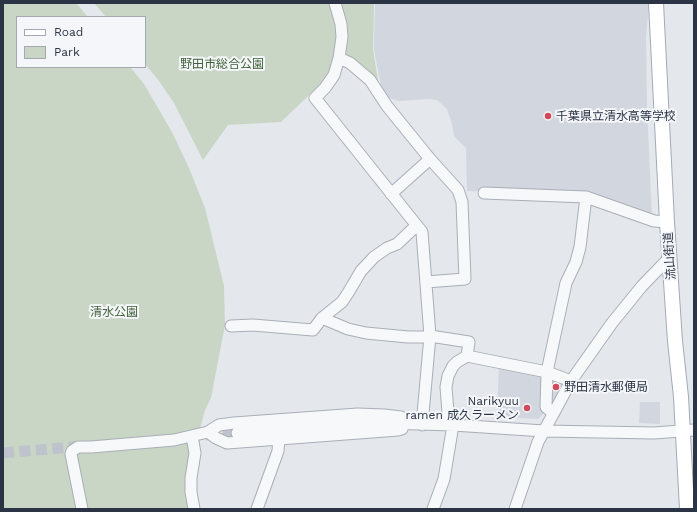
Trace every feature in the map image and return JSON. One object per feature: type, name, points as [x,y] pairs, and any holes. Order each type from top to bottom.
[{"type":"main road","name":"流山街道","points":[[656,3],[667,222],[675,341],[681,397],[689,430],[687,509]]},
{"type":"street","points":[[335,3],[341,24],[342,37],[339,58],[334,75],[325,88],[315,98],[422,232],[430,337],[418,425]]},
{"type":"street","points":[[339,58],[350,63],[370,80],[387,106],[430,159],[458,190],[462,202],[465,279],[426,282]]},
{"type":"street","points":[[391,194],[430,159]]},
{"type":"street","points":[[484,192],[586,197],[654,221],[667,222]]},
{"type":"street","points":[[553,413],[546,407],[546,372],[566,283],[576,262],[580,247],[586,197]]},
{"type":"street","points":[[232,326],[253,325],[313,330],[322,318],[342,302],[361,271],[374,257],[387,248],[397,244],[416,226]]},
{"type":"street","points":[[515,509],[538,442],[570,381],[598,342],[642,286],[670,257]]},
{"type":"street","points":[[322,318],[348,329],[366,333],[408,337],[430,337],[469,342],[467,356]]},
{"type":"street","points":[[433,509],[444,479],[451,425],[446,387],[448,376],[453,366],[457,362],[467,356],[546,372],[570,381]]},
{"type":"street","points":[[82,509],[71,454],[76,448],[174,440],[208,432],[219,425],[227,424],[358,414],[384,415],[401,418],[418,425]]},
{"type":"street","points":[[237,433],[385,423],[451,425],[544,431],[654,433],[689,430]]},
{"type":"street","points":[[208,432],[227,443],[398,430],[418,425]]},
{"type":"street","points":[[192,436],[195,453],[191,478],[194,509]]},
{"type":"street","points":[[258,509],[278,451],[280,439]]},
{"type":"shaded area","name":"千葉県立清水高等学校","points":[[375,3],[649,3],[646,37],[647,108],[652,217],[581,194],[467,191],[466,148],[454,136],[447,109],[437,100],[429,99],[399,101],[387,97],[381,86],[374,50]]},
{"type":"shaded area","points":[[499,365],[541,374],[544,379],[544,413],[538,419],[497,417]]},
{"type":"shaded area","points":[[549,375],[567,380],[553,407],[549,403]]},
{"type":"shaded area","points":[[640,402],[660,402],[660,424],[639,423]]},
{"type":"green space","name":"清水公園","points":[[3,3],[76,3],[87,16],[16,16],[16,68],[131,68],[144,84],[173,134],[205,208],[224,286],[225,325],[211,398],[205,410],[190,465],[193,509],[3,509]]},
{"type":"green space","name":"野田市総合公園","points":[[94,3],[330,3],[338,26],[336,59],[326,79],[281,122],[228,125],[203,160],[174,103],[146,65],[146,16],[105,16]]},
{"type":"green space","points":[[338,3],[374,3],[373,50],[379,86],[348,59],[346,52],[346,34]]},
{"type":"tunnel","points":[[206,435],[237,433]]},
{"type":"tunnel","points":[[3,453],[83,446]]},
{"type":"place","name":"千葉県立清水高等学校","points":[[548,116]]},
{"type":"place","name":"野田清水郵便局","points":[[556,387]]},
{"type":"place","name":"Narikyuu ramen 成久ラーメン","points":[[527,408]]}]
